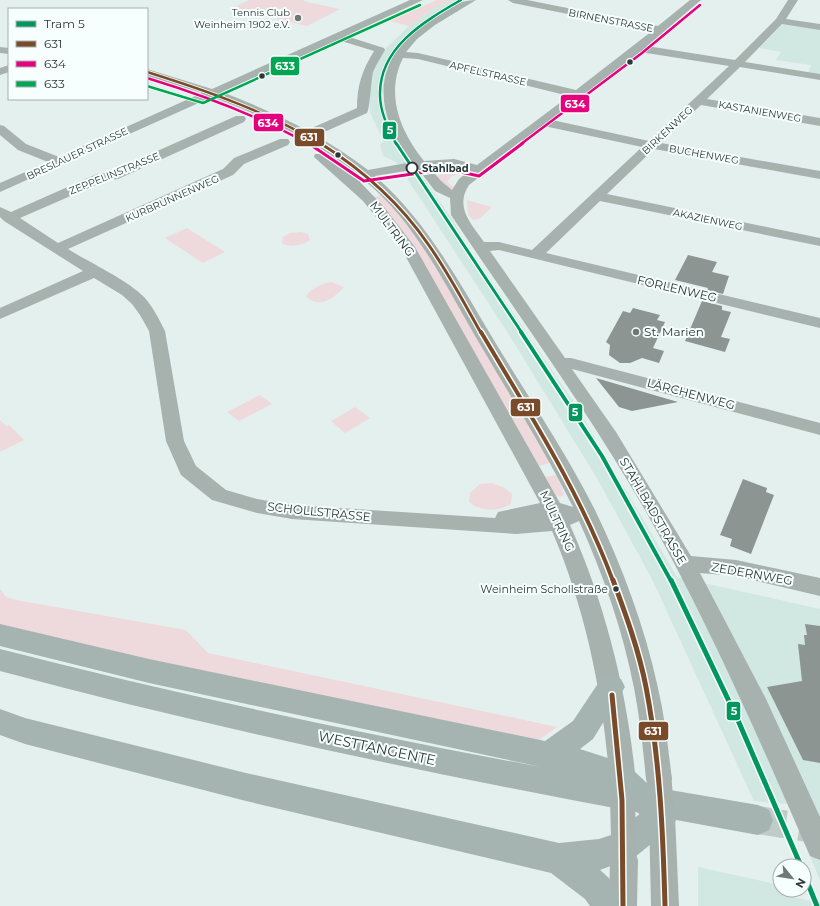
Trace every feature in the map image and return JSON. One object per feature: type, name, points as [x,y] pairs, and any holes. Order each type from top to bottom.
[{"type":"main road","points":[[0,635],[148,671],[577,761],[616,774],[662,816],[616,854],[559,859],[246,787],[25,731],[0,722]]},
{"type":"main road","name":"WESTTANGENTE","points":[[0,660],[59,676],[198,709],[357,744],[593,791],[758,820]]},
{"type":"main road","points":[[549,755],[583,730],[611,687]]},
{"type":"main road","points":[[559,859],[596,888],[611,906]]},
{"type":"street","name":"BRESLAUER STRASSE","points":[[0,188],[154,118],[202,93],[256,72],[418,0]]},
{"type":"street","points":[[472,0],[452,9],[424,28],[399,54],[391,73],[388,95],[392,118],[402,139],[441,190],[456,195],[464,182],[478,170],[638,48],[696,0]]},
{"type":"street","name":"BIRNENSTRASSE","points":[[514,0],[661,30]]},
{"type":"street","name":"BIRKENWEG","points":[[535,255],[737,64],[780,21],[793,0]]},
{"type":"street","points":[[780,21],[820,27]]},
{"type":"street","points":[[318,130],[362,110],[363,93],[368,71],[380,50],[336,36]]},
{"type":"street","points":[[638,48],[820,77]]},
{"type":"street","name":"APFELSTRASSE","points":[[399,54],[418,56],[577,94]]},
{"type":"street","name":"MULTRING","points":[[148,72],[202,93],[273,117],[307,134],[408,216],[428,244],[562,468],[584,510],[605,559],[630,627],[646,686],[659,779],[665,868],[665,906]]},
{"type":"street","name":"MULTRING","points":[[148,80],[202,93],[279,131],[337,170],[362,179],[381,211],[408,246],[556,515],[576,562],[597,629],[611,687],[619,741],[616,774],[616,854],[623,906]]},
{"type":"street","name":"KASTANIENWEG","points":[[699,101],[820,122]]},
{"type":"street","name":"ZEPPELINSTRASSE","points":[[5,214],[102,177],[113,176],[240,119]]},
{"type":"street","name":"BUCHENWEG","points":[[542,122],[652,145],[820,176]]},
{"type":"street","points":[[0,129],[22,147],[58,162]]},
{"type":"street","name":"KURBRUNNENWEG","points":[[57,250],[228,172],[239,161],[284,142]]},
{"type":"street","points":[[362,179],[456,164],[478,170]]},
{"type":"street","name":"STAHLBADSTRASSE","points":[[456,195],[458,215],[562,364],[609,436],[684,564],[757,706],[820,847]]},
{"type":"street","name":"AKAZIENWEG","points":[[597,196],[820,242]]},
{"type":"street","name":"SCHOLLSTRASSE","points":[[5,214],[57,250],[135,297],[150,315],[157,331],[175,441],[188,470],[219,495],[257,506],[292,512],[516,526],[556,515],[584,510]]},
{"type":"street","name":"FORLENWEG","points":[[480,247],[499,246],[820,323]]},
{"type":"street","points":[[0,314],[94,272]]},
{"type":"street","name":"LÄRCHENWEG","points":[[562,364],[571,363],[820,429]]},
{"type":"street","name":"ZEDERNWEG","points":[[684,564],[736,568],[820,587]]},
{"type":"shaded area","name":"Tennis Club Weinheim 1902 e.V.","points":[[249,0],[304,0],[303,1],[340,9],[307,26],[232,8]]},
{"type":"shaded area","points":[[437,0],[451,0],[433,9],[409,26],[390,21]]},
{"type":"shaded area","points":[[451,0],[464,0],[424,23],[411,33],[396,50],[388,65],[382,97],[388,123],[409,158],[453,220],[465,242],[577,407],[677,577],[820,609],[820,880],[788,804],[754,801],[653,581],[598,480],[508,333],[406,177],[396,162],[383,156],[380,144],[384,142],[370,113],[369,86],[375,64],[386,48],[409,26],[433,9]]},
{"type":"shaded area","points":[[784,23],[820,28],[820,75],[808,73],[811,65],[776,60],[781,52],[759,48]]},
{"type":"shaded area","points":[[222,101],[303,136],[345,164],[342,164],[300,137],[220,102]]},
{"type":"shaded area","points":[[446,172],[460,174],[452,176],[447,182],[455,188],[450,190],[434,177]]},
{"type":"shaded area","points":[[382,195],[420,241],[550,463],[539,466],[412,243],[374,197]]},
{"type":"shaded area","points":[[467,200],[491,208],[479,219],[473,220],[468,214]]},
{"type":"shaded area","points":[[187,228],[225,252],[203,263],[165,238]]},
{"type":"shaded area","points":[[301,232],[308,234],[310,240],[303,244],[296,245],[282,244],[283,237],[290,233]]},
{"type":"shaded area","points":[[331,282],[344,287],[336,295],[326,301],[316,302],[306,296],[317,286]]},
{"type":"shaded area","points":[[260,395],[272,404],[239,421],[227,412]]},
{"type":"shaded area","points":[[355,407],[370,418],[345,433],[331,421]]},
{"type":"shaded area","points":[[0,420],[6,426],[9,425],[24,440],[0,452]]},
{"type":"shaded area","points":[[556,475],[564,495],[561,497],[555,495],[545,477]]},
{"type":"shaded area","points":[[492,483],[505,488],[512,494],[511,504],[506,507],[490,510],[479,508],[469,502],[470,493],[480,484]]},
{"type":"shaded area","points":[[0,589],[6,597],[16,600],[186,630],[208,653],[557,727],[531,746],[0,632]]},
{"type":"shaded area","points":[[698,867],[772,883],[772,898],[798,898],[820,903],[820,906],[698,906]]},
{"type":"building","points":[[688,255],[717,262],[712,272],[729,276],[723,294],[707,290],[708,288],[675,280]]},
{"type":"building","points":[[702,301],[722,306],[722,310],[731,312],[721,337],[730,339],[725,352],[685,341]]},
{"type":"building","name":"St. Marien","points":[[633,308],[660,315],[657,320],[665,322],[653,348],[664,351],[659,363],[642,358],[630,363],[620,363],[609,355],[610,345],[606,342],[623,311],[630,313]]},
{"type":"building","points":[[596,378],[678,402],[632,411],[619,407]]},
{"type":"building","points":[[743,479],[767,488],[766,492],[774,495],[751,554],[730,546],[732,539],[720,535]]},
{"type":"building","points":[[805,624],[820,626],[820,763],[803,760],[767,687],[802,681],[798,644],[805,645],[804,635],[807,635]]},
{"type":"tunnel","points":[[758,820],[820,830]]},
{"type":"tram line","name":"5","points":[[461,0],[419,26],[402,41],[390,57],[382,75],[379,96],[384,118],[396,144],[408,163],[558,386],[616,479],[691,621],[737,718],[798,858]]},
{"type":"tram line","name":"5","points":[[812,894],[817,906]]},
{"type":"transit line","name":"633","points":[[148,86],[203,103],[420,5]]},
{"type":"transit line","name":"634","points":[[148,78],[189,91],[271,124],[318,149],[350,173],[364,181],[447,169],[479,176],[642,53],[700,5]]},
{"type":"transit line","name":"631","points":[[148,72],[207,91],[265,114],[294,128],[321,144],[347,161],[379,188],[401,211],[428,244],[562,468],[584,510],[605,559],[630,627],[646,686],[655,741],[662,816],[665,906]]},
{"type":"transit line","name":"631","points":[[612,695],[622,800],[623,906]]},
{"type":"place","name":"Tennis Club Weinheim 1902 e.V.","points":[[298,18]]},
{"type":"place","name":"Stahlbad","points":[[412,168]]},
{"type":"place","name":"St. Marien","points":[[636,332]]},
{"type":"place","name":"Weinheim Schollstraße","points":[[616,589]]}]
